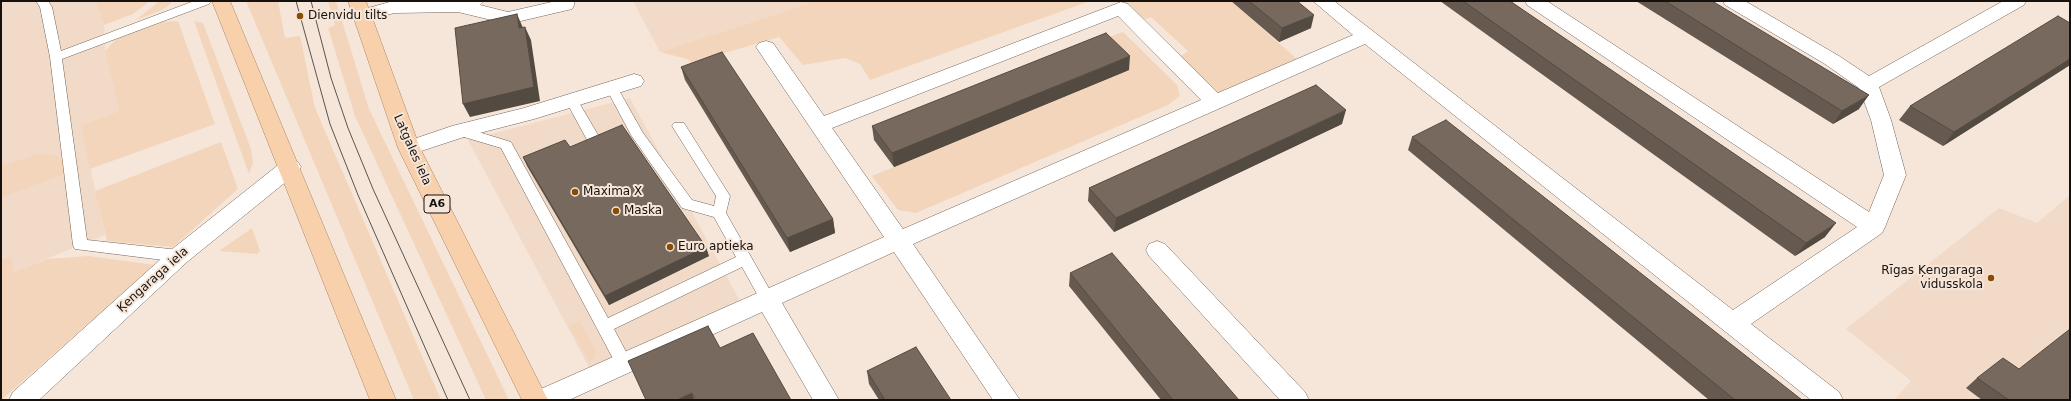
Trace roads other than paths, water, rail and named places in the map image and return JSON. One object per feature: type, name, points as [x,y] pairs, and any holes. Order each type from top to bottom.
[{"type":"highway","points":[[221,1],[290,167],[383,400]]},
{"type":"highway","name":"Latgales iela","points":[[359,8],[409,148],[535,400]]},
{"type":"street","points":[[393,7],[414,1]]},
{"type":"street","points":[[359,8],[467,4],[508,18],[565,5],[565,1]]},
{"type":"street","points":[[1322,1],[1830,400]]},
{"type":"street","points":[[1534,1],[1874,227]]},
{"type":"street","points":[[1732,1],[1832,60],[1868,85],[1881,120],[1895,175],[1874,227],[1732,324]]},
{"type":"street","points":[[1868,85],[2017,1]]},
{"type":"street","points":[[820,125],[1121,8],[1215,102]]},
{"type":"street","points":[[543,400],[897,241],[1367,36]]},
{"type":"street","points":[[766,47],[1007,400]]},
{"type":"street","points":[[409,148],[459,131],[572,100],[634,81]]},
{"type":"street","name":"Ķengaraga iela","points":[[22,400],[179,256],[290,167]]},
{"type":"street","points":[[1157,250],[1296,400]]},
{"type":"street","points":[[767,299],[826,400]]},
{"type":"lane","points":[[42,1],[46,7],[56,57],[80,245],[179,256]]},
{"type":"lane","points":[[56,57],[205,1]]},
{"type":"lane","points":[[612,88],[638,135],[687,204],[719,213]]},
{"type":"lane","points":[[572,100],[594,140]]},
{"type":"lane","points":[[679,126],[723,196],[719,213],[767,299]]},
{"type":"lane","points":[[459,131],[506,145],[624,363]]},
{"type":"lane","points":[[604,326],[745,259]]},
{"type":"tram line","points":[[296,1],[330,124],[358,195],[448,400]]},
{"type":"tram line","points":[[311,1],[331,78],[348,128],[373,189],[470,400]]},
{"type":"place","name":"Dienvidu tilts","points":[[300,16]]},
{"type":"place","name":"Maxima X","points":[[575,192]]},
{"type":"place","name":"Maska","points":[[616,211]]},
{"type":"place","name":"Euro aptieka","points":[[670,247]]},
{"type":"place","name":"Rīgas Ķengaraga vidusskola","points":[[1991,278]]}]
